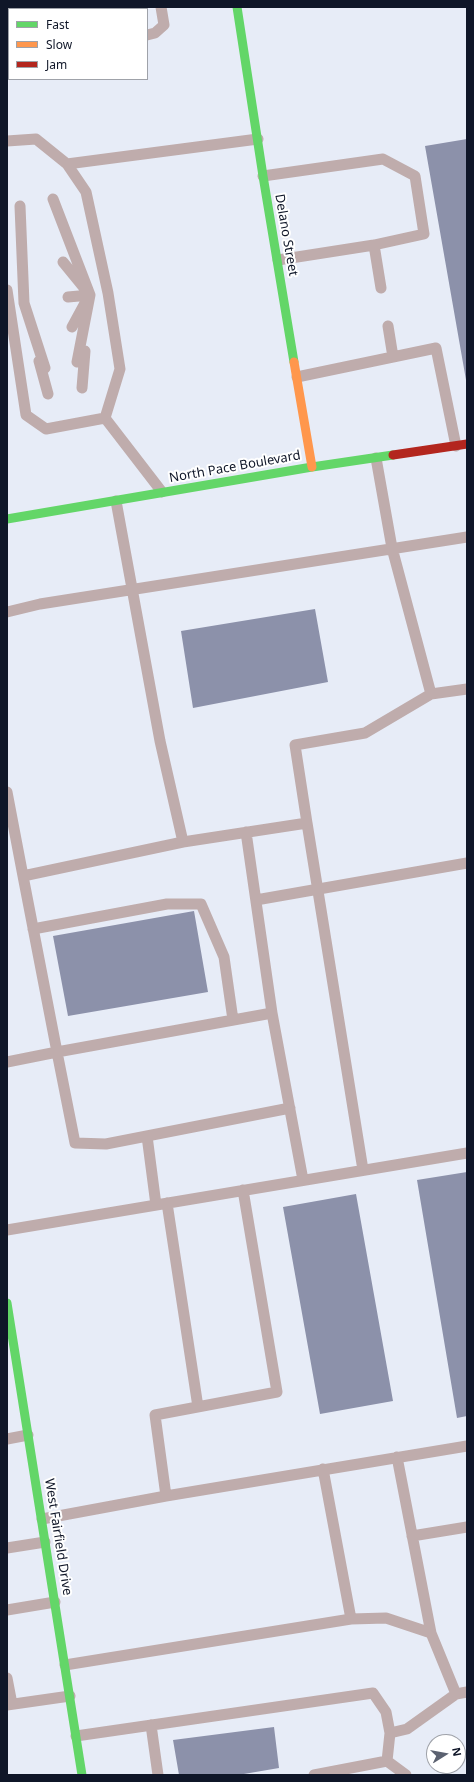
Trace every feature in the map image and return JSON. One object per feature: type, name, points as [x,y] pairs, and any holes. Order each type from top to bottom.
[{"type":"main road","name":"Delano Street","points":[[237,7],[263,176],[312,467]]},
{"type":"main road","name":"North Pace Boulevard","points":[[7,519],[312,467],[462,445]]},
{"type":"main road","name":"West Fairfield Drive","points":[[7,1303],[82,1775]]},
{"type":"lane","points":[[148,34],[155,33],[164,25],[161,7]]},
{"type":"lane","points":[[7,141],[36,139],[67,164],[86,192],[108,293],[120,369],[105,418]]},
{"type":"lane","points":[[67,164],[258,139]]},
{"type":"lane","points":[[263,176],[383,159],[414,176],[424,234],[374,245],[278,260]]},
{"type":"lane","points":[[53,199],[90,295],[82,388]]},
{"type":"lane","points":[[20,206],[29,303],[48,394]]},
{"type":"lane","points":[[57,228],[90,295],[77,362]]},
{"type":"lane","points":[[25,234],[29,303],[45,368]]},
{"type":"lane","points":[[374,245],[381,288]]},
{"type":"lane","points":[[63,262],[90,295]]},
{"type":"lane","points":[[30,268],[29,303],[39,332]]},
{"type":"lane","points":[[7,290],[26,415],[46,429],[105,418]]},
{"type":"lane","points":[[68,297],[108,293]]},
{"type":"lane","points":[[72,327],[90,295]]},
{"type":"lane","points":[[9,306],[29,303]]},
{"type":"lane","points":[[388,326],[393,357]]},
{"type":"lane","points":[[297,377],[436,348],[462,445]]},
{"type":"lane","points":[[105,418],[162,492]]},
{"type":"lane","points":[[376,458],[392,548],[431,694]]},
{"type":"lane","points":[[116,500],[160,741],[183,842]]},
{"type":"lane","points":[[7,612],[40,604],[132,589],[467,537]]},
{"type":"lane","points":[[363,1170],[295,745],[365,733],[431,694],[467,689]]},
{"type":"lane","points":[[7,792],[22,876],[75,1143],[106,1144],[290,1108]]},
{"type":"lane","points":[[22,876],[183,842],[307,823]]},
{"type":"lane","points":[[246,832],[272,1013],[303,1180]]},
{"type":"lane","points":[[256,900],[467,863]]},
{"type":"lane","points":[[33,929],[167,904],[201,904],[224,957],[233,1020]]},
{"type":"lane","points":[[7,1062],[272,1013]]},
{"type":"lane","points":[[147,1136],[156,1205]]},
{"type":"lane","points":[[7,1230],[467,1153]]},
{"type":"lane","points":[[166,1496],[155,1416],[277,1392],[243,1190]]},
{"type":"lane","points":[[167,1203],[198,1407]]},
{"type":"lane","points":[[7,1439],[28,1435]]},
{"type":"lane","points":[[42,1519],[166,1496],[467,1446]]},
{"type":"lane","points":[[390,1733],[407,1728],[462,1693],[431,1633],[397,1457]]},
{"type":"lane","points":[[324,1469],[351,1619]]},
{"type":"lane","points":[[412,1536],[467,1527]]},
{"type":"lane","points":[[7,1548],[45,1542]]},
{"type":"lane","points":[[7,1610],[55,1602]]},
{"type":"lane","points":[[65,1665],[351,1619],[386,1618],[431,1633]]},
{"type":"lane","points":[[7,1678],[9,1705],[70,1696]]},
{"type":"lane","points":[[76,1736],[373,1693],[386,1712],[390,1733],[387,1761]]},
{"type":"lane","points":[[151,1725],[158,1775]]},
{"type":"lane","points":[[314,1775],[387,1761],[406,1775]]},
{"type":"building","points":[[467,139],[467,380],[466,380],[425,146]]},
{"type":"building","points":[[315,609],[328,682],[193,708],[181,631]]},
{"type":"building","points":[[194,911],[208,992],[68,1016],[53,936]]},
{"type":"building","points":[[467,1172],[467,1416],[457,1418],[417,1180]]},
{"type":"building","points":[[356,1194],[393,1401],[320,1414],[283,1207]]},
{"type":"building","points":[[274,1727],[279,1768],[238,1775],[179,1775],[173,1740]]},
{"type":"traffic: fast","points":[[237,7],[294,362]]},
{"type":"traffic: fast","points":[[7,519],[312,467],[393,455]]},
{"type":"traffic: fast","points":[[7,1303],[82,1775]]},
{"type":"traffic: slow","points":[[294,362],[312,467]]},
{"type":"traffic: jam","points":[[393,455],[467,444]]}]
